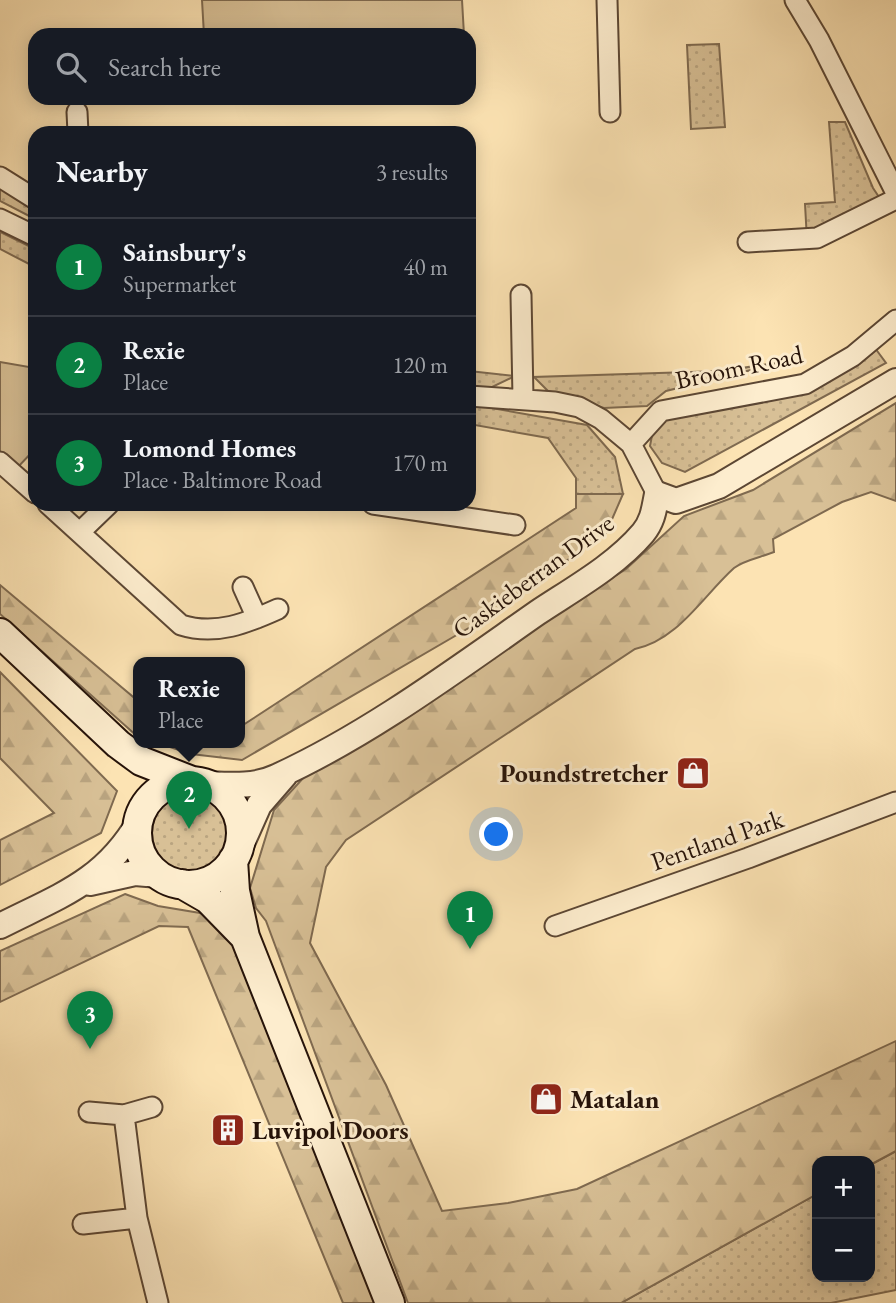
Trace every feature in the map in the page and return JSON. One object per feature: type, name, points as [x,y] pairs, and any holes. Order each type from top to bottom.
[{"type":"main road","points":[[0,633],[118,744],[141,761],[223,793],[235,807],[242,834],[236,855],[235,891],[245,937],[390,1303]]},
{"type":"main road","points":[[118,744],[140,787],[139,848],[147,864],[208,899],[245,937]]},
{"type":"main road","points":[[140,818],[158,791],[174,783],[200,783]]},
{"type":"main road","points":[[170,879],[206,883],[222,874],[236,855]]},
{"type":"street","points":[[607,0],[610,112]]},
{"type":"street","points":[[796,0],[896,193]]},
{"type":"street","points":[[77,112],[78,126]]},
{"type":"street","points":[[0,177],[28,195]]},
{"type":"street","points":[[748,242],[817,238],[896,199]]},
{"type":"street","points":[[0,219],[28,233]]},
{"type":"street","points":[[521,295],[523,398]]},
{"type":"street","name":"Broom Road","points":[[631,444],[661,411],[675,406],[805,384],[853,356],[896,320]]},
{"type":"street","points":[[476,396],[523,398],[579,407],[601,419],[631,444],[657,494],[676,501],[719,486],[896,381]]},
{"type":"street","points":[[0,462],[28,487]]},
{"type":"street","name":"Caskieberran Drive","points":[[200,783],[257,783],[275,777],[371,724],[605,566],[644,532],[653,519],[657,494]]},
{"type":"street","points":[[56,511],[181,625],[205,631],[225,629],[278,609]]},
{"type":"street","points":[[80,532],[101,511]]},
{"type":"street","points":[[423,511],[515,524]]},
{"type":"street","points":[[243,587],[257,618]]},
{"type":"street","name":"Caskieberran Drive","points":[[236,855],[259,805],[271,788],[296,765]]},
{"type":"street","name":"Pentland Park","points":[[555,926],[748,859],[896,802]]},
{"type":"street","points":[[0,926],[82,884],[107,867],[126,845],[140,818]]},
{"type":"street","points":[[82,884],[135,873],[170,879]]},
{"type":"street","points":[[89,1112],[124,1115],[152,1107]]},
{"type":"street","points":[[124,1115],[137,1218],[158,1303]]},
{"type":"street","points":[[83,1224],[137,1218]]},
{"type":"green space","points":[[202,0],[462,0],[464,28],[204,28]]},
{"type":"green space","points":[[719,44],[725,127],[691,129],[687,45]]},
{"type":"green space","points":[[829,122],[845,122],[873,188],[885,206],[807,240],[805,204],[835,202]]},
{"type":"green space","points":[[0,177],[28,195],[28,215],[0,201]]},
{"type":"green space","points":[[0,232],[28,246],[28,263],[0,249]]},
{"type":"green space","points":[[875,348],[886,363],[685,472],[662,463],[650,446],[654,425],[697,406],[774,397]]},
{"type":"green space","points":[[788,361],[666,391],[647,406],[604,408],[548,391],[534,377],[722,371]]},
{"type":"green space","points":[[0,362],[28,367],[28,456],[18,467],[0,453]]},
{"type":"green space","points":[[476,372],[515,376],[488,389],[476,386]]},
{"type":"green space","points":[[896,403],[896,501],[871,492],[842,502],[773,539],[774,552],[734,568],[677,627],[650,644],[635,649],[346,840],[326,867],[310,943],[386,1085],[442,1211],[508,1203],[577,1189],[896,1041],[896,1151],[875,1162],[875,1156],[812,1156],[812,1197],[621,1303],[408,1303],[266,921],[256,908],[250,888],[274,810],[305,776],[626,569],[684,516],[753,490]]},
{"type":"green space","points":[[476,405],[587,425],[615,457],[623,494],[576,494],[576,478],[548,438],[476,425]]},
{"type":"green space","points":[[576,494],[623,494],[606,533],[479,622],[242,760],[191,754],[173,748],[245,748],[245,724],[576,508]]},
{"type":"green space","points":[[0,585],[133,697],[133,733],[0,614]]},
{"type":"green space","points":[[0,672],[117,791],[101,833],[0,885],[0,840],[54,813],[0,758]]},
{"type":"green space","points":[[192,793],[207,796],[220,805],[229,818],[232,833],[229,848],[220,861],[207,870],[192,873],[177,870],[164,861],[155,848],[152,833],[155,818],[164,805],[177,796]]},
{"type":"green space","points":[[125,894],[158,906],[206,914],[232,943],[375,1303],[343,1303],[188,927],[159,926],[0,1002],[0,951]]},
{"type":"green space","points":[[896,1151],[896,1290],[831,1303],[621,1303],[812,1197],[812,1282],[875,1282],[875,1162]]},
{"type":"place","name":"Poundstretcher","points":[[693,773]]},
{"type":"place","name":"Rexie","points":[[189,829]]},
{"type":"place","name":"Sainsbury's","points":[[470,949]]},
{"type":"place","name":"Lomond Homes","points":[[90,1049]]},
{"type":"place","name":"Matalan","points":[[546,1099]]},
{"type":"place","name":"Luvipol Doors","points":[[228,1130]]}]
